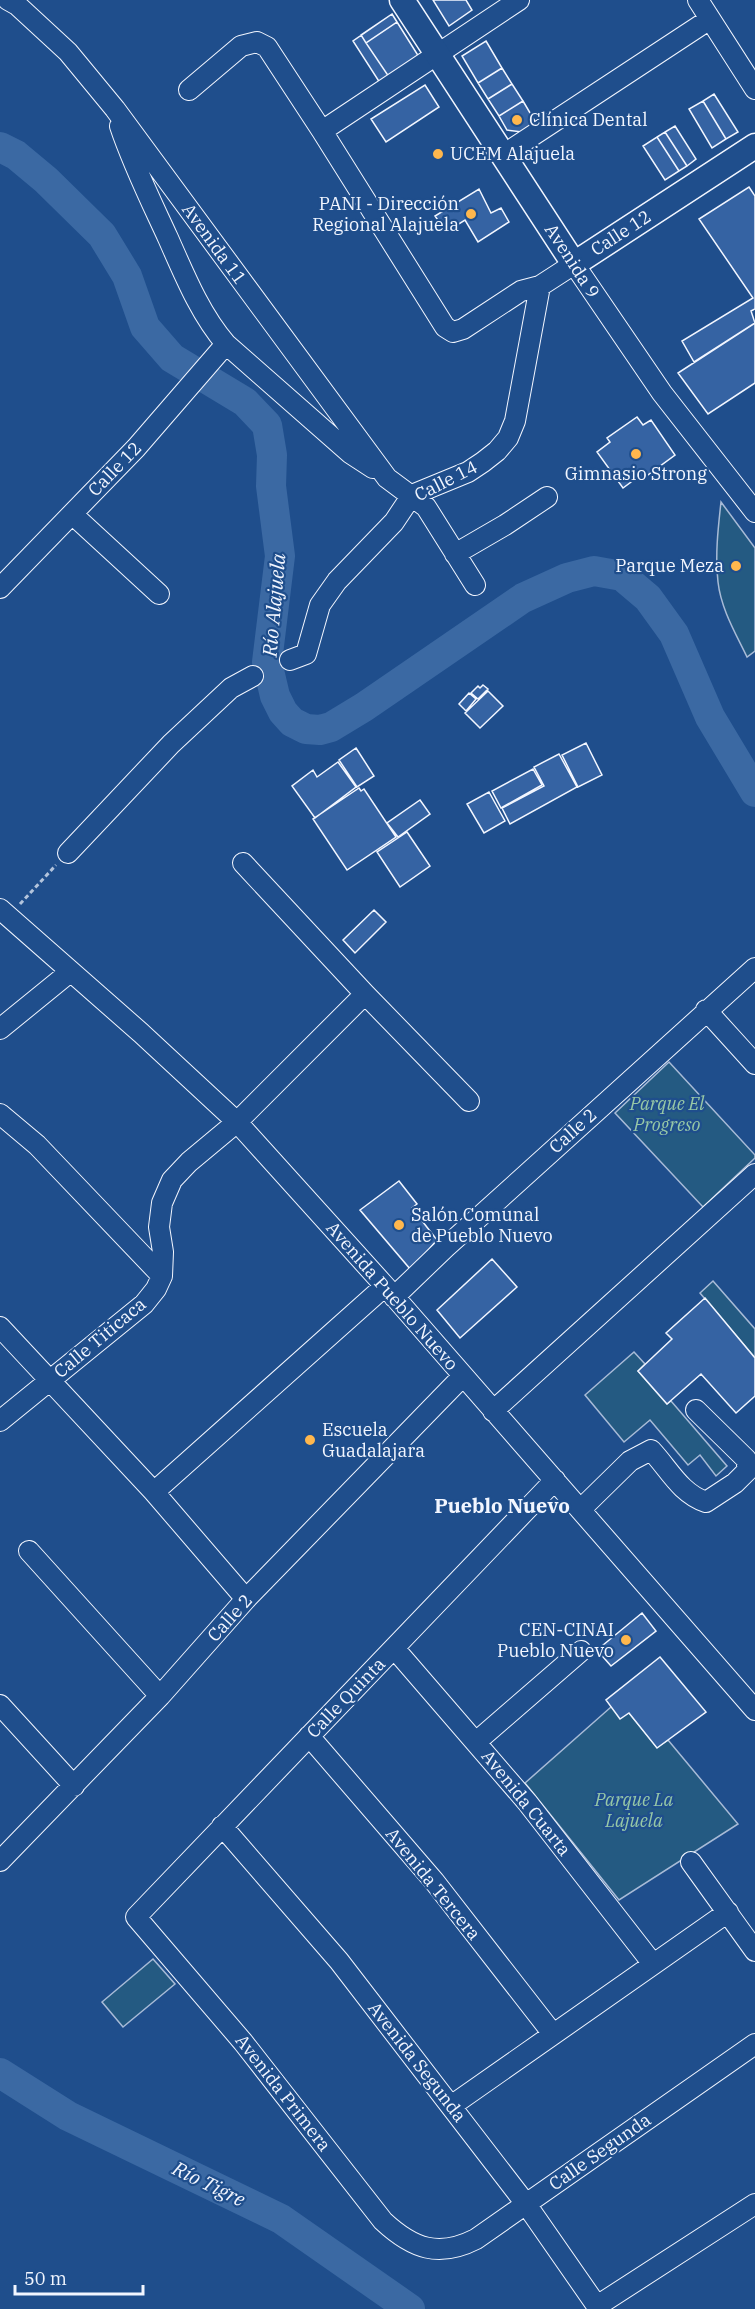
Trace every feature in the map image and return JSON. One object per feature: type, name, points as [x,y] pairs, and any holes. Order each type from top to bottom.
[{"type":"main road","name":"Avenida 9","points":[[402,0],[574,264]]},
{"type":"main road","name":"Calle 12","points":[[574,264],[755,146]]},
{"type":"street","name":"Avenida 11","points":[[8,0],[17,5],[68,52],[115,109],[387,478],[426,507],[475,585]]},
{"type":"street","points":[[189,90],[241,46],[257,42],[267,47],[322,131],[519,0]]},
{"type":"street","points":[[698,0],[755,90]]},
{"type":"street","points":[[502,155],[710,19]]},
{"type":"street","points":[[115,109],[130,154],[213,329],[226,344],[350,453],[387,478]]},
{"type":"street","name":"Calle 12","points":[[322,131],[445,327],[453,332],[463,329],[521,291],[540,286],[574,264]]},
{"type":"street","name":"Avenida 9","points":[[574,264],[656,384],[755,512]]},
{"type":"street","name":"Calle 14","points":[[298,657],[320,605],[337,581],[394,522],[411,495],[468,472],[497,452],[508,438],[515,421],[540,286]]},
{"type":"street","name":"Calle 12","points":[[0,588],[136,448],[226,344]]},
{"type":"street","points":[[455,554],[547,497]]},
{"type":"street","points":[[72,514],[159,594]]},
{"type":"street","points":[[68,853],[171,744],[231,688],[253,676]]},
{"type":"street","points":[[243,863],[469,1101]]},
{"type":"street","name":"Avenida Pueblo Nuevo","points":[[4,913],[141,1033],[237,1122],[390,1291],[462,1377],[754,1706]]},
{"type":"street","name":"Calle 2","points":[[154,1492],[390,1291],[755,968]]},
{"type":"street","points":[[0,1029],[70,972]]},
{"type":"street","points":[[162,1276],[163,1251],[159,1227],[162,1203],[172,1180],[189,1162],[237,1122],[365,994]]},
{"type":"street","points":[[706,1010],[755,1064]]},
{"type":"street","points":[[0,1114],[37,1145],[162,1276]]},
{"type":"street","points":[[493,1411],[755,1174]]},
{"type":"street","name":"Calle Titicaca","points":[[0,1420],[144,1304],[156,1289],[162,1276]]},
{"type":"street","points":[[0,1328],[154,1492],[246,1599]]},
{"type":"street","name":"Calle 2","points":[[0,1861],[160,1696],[246,1599],[462,1377]]},
{"type":"street","points":[[581,1509],[630,1461],[651,1450],[680,1486],[696,1498],[706,1502],[735,1483],[748,1470],[746,1459],[696,1410]]},
{"type":"street","name":"Calle Quinta","points":[[136,1917],[555,1480]]},
{"type":"street","points":[[29,1551],[160,1696]]},
{"type":"street","name":"Avenida Cuarta","points":[[394,1648],[527,1802],[653,1964]]},
{"type":"street","points":[[476,1742],[581,1651]]},
{"type":"street","points":[[0,1705],[74,1786]]},
{"type":"street","name":"Avenida Tercera","points":[[309,1736],[434,1881],[553,2034]]},
{"type":"street","name":"Avenida Segunda","points":[[222,1826],[339,1961],[526,2204],[598,2307]]},
{"type":"street","points":[[691,1862],[755,1951]]},
{"type":"street","points":[[451,2106],[728,1912]]},
{"type":"street","name":"Avenida Primera","points":[[136,1917],[243,2042],[383,2221],[396,2233],[416,2245],[441,2250]]},
{"type":"street","name":"Calle Segunda","points":[[441,2250],[458,2248],[476,2239],[755,2044]]},
{"type":"street","points":[[598,2307],[755,2204]]},
{"type":"path","points":[[4,913],[68,853]]},
{"type":"green space","name":"Parque Meza","points":[[721,502],[755,548],[755,651],[747,657],[722,602],[720,592],[717,552]]},
{"type":"green space","name":"Parque El Progreso","points":[[669,1062],[755,1155],[755,1158],[703,1207],[615,1113]]},
{"type":"green space","points":[[713,1281],[755,1329],[755,1358],[700,1293]]},
{"type":"green space","points":[[634,1352],[645,1364],[638,1371],[667,1404],[671,1401],[727,1466],[716,1476],[700,1455],[688,1465],[650,1420],[624,1442],[585,1395]]},
{"type":"green space","name":"Parque La Lajuela","points":[[611,1707],[629,1713],[657,1747],[668,1740],[738,1824],[619,1900],[525,1783]]},
{"type":"green space","points":[[153,1959],[175,1984],[123,2027],[102,2002]]},
{"type":"building","points":[[433,0],[466,0],[472,10],[449,26]]},
{"type":"building","points":[[392,14],[397,22],[366,43],[361,35]]},
{"type":"building","points":[[392,14],[419,57],[380,83],[353,41]]},
{"type":"building","points":[[397,22],[419,57],[389,77],[366,43]]},
{"type":"building","points":[[486,41],[502,68],[478,83],[462,56]]},
{"type":"building","points":[[502,68],[512,84],[488,99],[478,83]]},
{"type":"building","points":[[512,84],[523,101],[499,116],[488,99]]},
{"type":"building","points":[[425,85],[439,107],[386,142],[371,119]]},
{"type":"building","points":[[714,94],[738,132],[726,139],[703,101]]},
{"type":"building","name":"Clínica Dental","points":[[523,101],[536,123],[522,132],[507,130],[499,116]]},
{"type":"building","points":[[703,101],[726,139],[712,148],[689,109]]},
{"type":"building","points":[[675,126],[696,159],[687,166],[665,132]]},
{"type":"building","points":[[665,132],[687,166],[679,171],[657,137]]},
{"type":"building","points":[[657,137],[679,171],[665,180],[643,146]]},
{"type":"building","points":[[749,187],[755,196],[755,309],[751,311],[755,323],[694,362],[682,341],[753,298],[699,219]]},
{"type":"building","name":"PANI - Dirección Regional Alajuela","points":[[479,189],[491,213],[501,208],[509,222],[478,242],[465,220],[446,232],[435,216]]},
{"type":"building","points":[[755,323],[755,383],[708,414],[678,373]]},
{"type":"building","name":"Gimnasio Strong","points":[[637,417],[643,425],[651,420],[675,455],[641,480],[638,477],[623,488],[597,452],[610,442],[607,438]]},
{"type":"building","points":[[483,685],[488,689],[478,699],[471,693],[478,686],[480,688]]},
{"type":"building","points":[[488,691],[503,706],[480,728],[465,713]]},
{"type":"building","points":[[469,693],[476,699],[466,711],[459,704]]},
{"type":"building","points":[[586,743],[602,775],[578,787],[562,755]]},
{"type":"building","points":[[356,748],[374,776],[357,787],[339,760]]},
{"type":"building","points":[[559,754],[577,787],[510,824],[502,808],[544,786],[534,767]]},
{"type":"building","points":[[338,762],[356,787],[315,818],[292,786],[313,770],[317,777]]},
{"type":"building","points":[[533,769],[542,785],[501,808],[492,791]]},
{"type":"building","points":[[359,788],[361,791],[364,789],[396,837],[347,870],[313,819]]},
{"type":"building","points":[[489,792],[505,821],[484,833],[467,804]]},
{"type":"building","points":[[420,800],[430,814],[398,837],[387,823]]},
{"type":"building","points":[[407,832],[430,866],[400,887],[377,852]]},
{"type":"building","points":[[374,910],[386,922],[355,953],[343,940]]},
{"type":"building","name":"Salón Comunal de Pueblo Nuevo","points":[[399,1181],[417,1204],[412,1208],[437,1240],[411,1270],[360,1210]]},
{"type":"building","points":[[492,1259],[517,1287],[460,1338],[437,1310]]},
{"type":"building","points":[[705,1298],[755,1358],[755,1396],[736,1413],[701,1374],[667,1404],[638,1371],[672,1339],[666,1333]]},
{"type":"building","name":"CEN-CINAI Pueblo Nuevo","points":[[642,1613],[656,1631],[611,1666],[597,1650]]},
{"type":"building","points":[[660,1657],[706,1712],[657,1748],[629,1713],[620,1719],[606,1700]]},
{"type":"waterway","name":"Río Alajuela","points":[[0,147],[16,155],[46,180],[102,235],[127,276],[145,327],[172,358],[245,402],[267,425],[272,455],[271,486],[280,556],[267,662],[275,696],[283,712],[292,722],[306,729],[320,730],[331,727],[364,707],[523,598],[567,578],[594,571],[622,576],[648,598],[674,634],[710,717],[755,792]]},
{"type":"waterway","name":"Río Tigre","points":[[0,2073],[68,2116],[281,2219],[410,2309]]},
{"type":"place","name":"Clínica Dental","points":[[517,120]]},
{"type":"place","name":"UCEM Alajuela","points":[[438,154]]},
{"type":"place","name":"PANI - Dirección Regional Alajuela","points":[[471,214]]},
{"type":"place","name":"Gimnasio Strong","points":[[636,454]]},
{"type":"place","name":"Parque Meza","points":[[736,566]]},
{"type":"place","name":"Salón Comunal de Pueblo Nuevo","points":[[399,1225]]},
{"type":"place","name":"Escuela Guadalajara","points":[[310,1440]]},
{"type":"place","name":"CEN-CINAI Pueblo Nuevo","points":[[626,1640]]},
{"type":"district","name":"Pueblo Nuevo","points":[[502,1506]]}]
